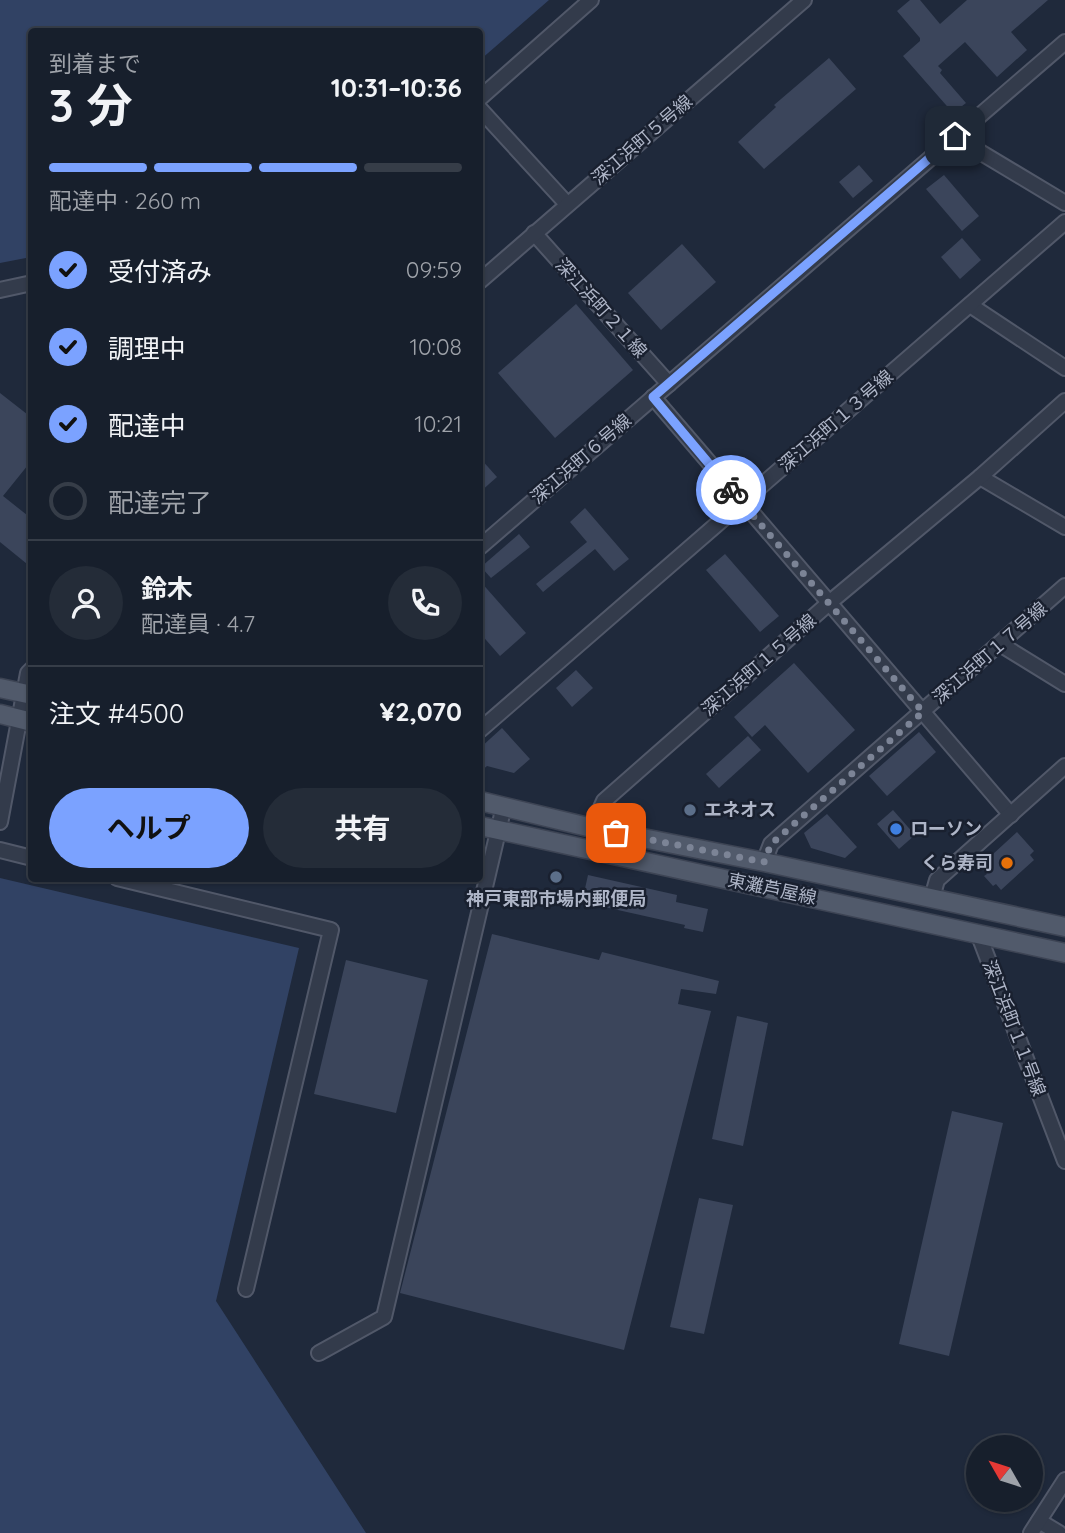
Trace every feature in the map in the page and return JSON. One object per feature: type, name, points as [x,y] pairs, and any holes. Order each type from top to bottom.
[{"type":"main road","points":[[0,688],[28,694]]},
{"type":"main road","points":[[0,714],[26,720]]},
{"type":"main road","name":"東灘芦屋線","points":[[483,802],[592,828],[1065,927]]},
{"type":"main road","name":"東灘芦屋線","points":[[483,827],[1065,953]]},
{"type":"street","points":[[483,96],[592,0]]},
{"type":"street","name":"深江浜町５号線","points":[[483,278],[804,0]]},
{"type":"street","name":"深江浜町６号線","points":[[483,544],[1065,42]]},
{"type":"street","points":[[483,112],[567,204]]},
{"type":"street","points":[[955,136],[1065,203]]},
{"type":"street","name":"深江浜町１３号線","points":[[483,727],[1065,222]]},
{"type":"street","name":"深江浜町２１線","points":[[534,233],[669,384]]},
{"type":"street","points":[[0,290],[28,284]]},
{"type":"street","points":[[970,305],[1065,368]]},
{"type":"street","points":[[653,397],[1011,815]]},
{"type":"street","name":"深江浜町１５号線","points":[[592,828],[604,802],[829,603],[980,477],[1065,401]]},
{"type":"street","points":[[980,477],[1065,527]]},
{"type":"street","name":"深江浜町１７号線","points":[[764,862],[771,844],[1065,586]]},
{"type":"street","points":[[1000,645],[1065,684]]},
{"type":"street","points":[[0,822],[26,720],[28,673]]},
{"type":"street","points":[[932,898],[937,880],[1065,766]]},
{"type":"street","points":[[319,1353],[384,1317],[504,806]]},
{"type":"street","points":[[0,850],[28,857]]},
{"type":"street","points":[[133,882],[331,930],[246,1289]]},
{"type":"street","name":"深江浜町１１号線","points":[[978,933],[1065,1161]]},
{"type":"street","points":[[1059,1533],[1035,1527],[1065,1480]]},
{"type":"water","points":[[0,0],[549,0],[483,57],[483,28],[28,28],[28,258],[0,263]]},
{"type":"water","points":[[0,878],[299,948],[216,1301],[366,1533],[0,1533]]},
{"type":"building","points":[[910,0],[920,0],[940,24],[967,0],[1048,0],[1011,32],[1027,50],[997,77],[965,42],[938,66],[942,70],[940,73],[966,103],[953,113],[903,56],[920,41],[897,11]]},
{"type":"building","points":[[829,58],[856,89],[764,169],[738,142],[776,107],[774,105]]},
{"type":"building","points":[[859,165],[873,181],[853,198],[839,182]]},
{"type":"building","points":[[944,175],[979,216],[962,231],[926,189]]},
{"type":"building","points":[[962,238],[981,260],[960,279],[941,257]]},
{"type":"building","points":[[682,244],[716,282],[661,330],[628,293]]},
{"type":"building","points":[[576,304],[633,370],[555,438],[498,373]]},
{"type":"building","points":[[0,393],[28,415],[28,465],[3,496],[28,516],[28,565],[0,542]]},
{"type":"building","points":[[483,461],[497,477],[483,489]]},
{"type":"building","points":[[585,508],[629,559],[614,571],[595,549],[543,592],[536,584],[587,542],[570,522]]},
{"type":"building","points":[[519,534],[530,547],[491,578],[483,565]]},
{"type":"building","points":[[725,554],[779,616],[760,632],[706,570]]},
{"type":"building","points":[[483,584],[526,633],[500,656],[483,636]]},
{"type":"building","points":[[794,663],[855,730],[808,773],[765,725],[752,737],[734,717]]},
{"type":"building","points":[[576,670],[593,688],[572,707],[556,688]]},
{"type":"building","points":[[502,728],[530,759],[514,773],[487,766],[483,769],[483,745]]},
{"type":"building","points":[[919,732],[936,752],[887,796],[869,776]]},
{"type":"building","points":[[748,736],[761,750],[719,788],[706,774]]},
{"type":"building","name":"ローソン","points":[[893,810],[915,835],[899,849],[877,824]]},
{"type":"building","points":[[827,814],[857,847],[845,858],[811,848],[804,833]]},
{"type":"building","name":"くら寿司","points":[[1017,832],[1034,851],[1030,855],[1034,860],[1001,890],[984,876],[987,874],[980,866]]},
{"type":"building","points":[[588,875],[677,895],[676,902],[708,909],[703,932],[684,928],[685,925],[582,902]]},
{"type":"building","points":[[492,934],[599,960],[602,952],[719,981],[716,994],[681,989],[678,1004],[711,1011],[624,1350],[400,1293]]},
{"type":"building","points":[[346,960],[428,980],[396,1113],[314,1094]]},
{"type":"building","points":[[737,1016],[768,1023],[743,1146],[712,1139]]},
{"type":"building","points":[[952,1111],[1003,1123],[949,1356],[899,1344]]},
{"type":"building","points":[[699,1198],[733,1205],[704,1334],[670,1327]]},
{"type":"way so far","points":[[616,833],[764,862],[771,844],[923,712],[731,490]]},
{"type":"place","name":"エネオス","points":[[690,810]]},
{"type":"place","name":"ローソン","points":[[896,829]]},
{"type":"place","name":"くら寿司","points":[[1007,863]]},
{"type":"place","name":"神戸東部市場内郵便局","points":[[556,877]]},
{"type":"route","points":[[731,490],[653,397],[955,136]]}]
